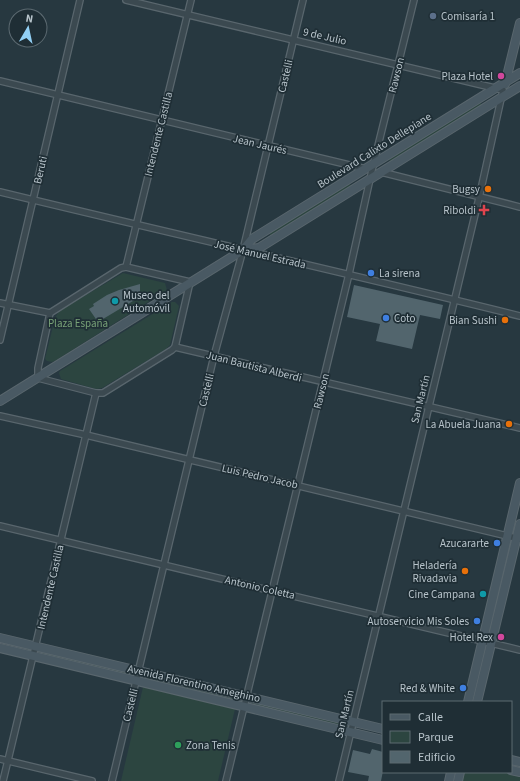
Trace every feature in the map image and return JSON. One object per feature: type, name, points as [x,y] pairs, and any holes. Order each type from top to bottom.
[{"type":"main road","name":"San Martín","points":[[505,90],[520,23]]},
{"type":"main road","name":"Boulevard Calixto Dellepiane","points":[[243,250],[259,248],[381,172],[505,90],[520,73]]},
{"type":"main road","name":"Boulevard Calixto Dellepiane","points":[[0,401],[243,250],[252,239],[370,167],[494,88],[505,90],[520,86]]},
{"type":"main road","points":[[505,90],[520,93]]},
{"type":"main road","points":[[468,701],[520,484]]},
{"type":"main road","points":[[477,701],[518,538],[520,524]]},
{"type":"main road","name":"Avenida Florentino Ameghino","points":[[0,638],[382,729]]},
{"type":"main road","name":"Avenida Florentino Ameghino","points":[[0,648],[382,740]]},
{"type":"street","name":"Beruti","points":[[0,340],[80,0]]},
{"type":"street","name":"9 de Julio","points":[[126,0],[494,88]]},
{"type":"street","name":"Intendente Castilla","points":[[126,267],[191,0]]},
{"type":"street","name":"Castelli","points":[[112,781],[214,356],[243,250],[303,0]]},
{"type":"street","name":"Rawson","points":[[226,781],[349,274],[370,179],[370,167],[414,0]]},
{"type":"street","name":"Jean Jaurés","points":[[0,81],[268,145],[370,167],[381,172],[479,198],[520,207]]},
{"type":"street","name":"San Martín","points":[[339,781],[505,90]]},
{"type":"street","name":"José Manuel Estrada","points":[[0,192],[520,316]]},
{"type":"street","points":[[0,303],[50,313],[121,268],[126,267],[190,282],[175,347],[103,393],[96,393],[38,378],[38,368],[50,313]]},
{"type":"street","name":"Juan Bautista Alberdi","points":[[175,347],[429,408],[520,428]]},
{"type":"street","name":"Intendente Castilla","points":[[3,781],[96,393]]},
{"type":"street","name":"Luis Pedro Jacob","points":[[0,416],[189,459],[518,538]]},
{"type":"street","name":"Antonio Coletta","points":[[0,526],[520,650]]},
{"type":"street","points":[[0,759],[92,781]]},
{"type":"green space","points":[[480,102],[483,106],[391,163],[388,158]]},
{"type":"green space","points":[[349,183],[352,187],[271,237],[269,232]]},
{"type":"green space","name":"Plaza España","points":[[123,273],[165,283],[167,290],[55,361],[47,361],[45,359],[55,318],[59,311]]},
{"type":"green space","name":"Plaza España","points":[[172,302],[175,302],[179,306],[170,345],[166,349],[102,388],[96,389],[61,379],[59,373],[60,371]]},
{"type":"green space","points":[[42,652],[132,673],[132,675],[131,676],[42,654]]},
{"type":"green space","points":[[148,677],[238,698],[238,700],[237,701],[148,679]]},
{"type":"green space","name":"Zona Tenis","points":[[143,687],[235,709],[218,781],[121,781]]},
{"type":"green space","points":[[253,702],[341,723],[343,725],[252,705]]},
{"type":"green space","points":[[463,773],[512,773],[520,775],[520,781],[461,781]]},
{"type":"building","name":"Museo del Automóvil","points":[[140,284],[140,294],[135,294],[138,298],[98,322],[89,309],[94,306],[93,304],[107,295]]},
{"type":"building","name":"Coto","points":[[354,285],[443,305],[440,319],[420,315],[412,349],[376,341],[380,324],[347,317]]},
{"type":"building","points":[[372,749],[382,752],[383,773],[381,781],[368,781],[369,776],[348,772],[353,750],[370,754]]},
{"type":"place","name":"Comisaría 1","points":[[433,16]]},
{"type":"place","name":"Plaza Hotel","points":[[501,76]]},
{"type":"place","name":"Bugsy","points":[[488,189]]},
{"type":"place","name":"Riboldi","points":[[484,210]]},
{"type":"place","name":"La sirena","points":[[371,273]]},
{"type":"place","name":"Museo del Automóvil","points":[[115,301]]},
{"type":"place","name":"Coto","points":[[386,318]]},
{"type":"place","name":"Bian Sushi","points":[[505,320]]},
{"type":"place","name":"La Abuela Juana","points":[[509,424]]},
{"type":"place","name":"Azucararte","points":[[497,543]]},
{"type":"place","name":"Heladería Rivadavia","points":[[465,571]]},
{"type":"place","name":"Cine Campana","points":[[483,594]]},
{"type":"place","name":"Autoservicio Mis Soles","points":[[477,621]]},
{"type":"place","name":"Hotel Rex","points":[[501,637]]},
{"type":"place","name":"Red & White","points":[[463,688]]},
{"type":"place","name":"Zona Tenis","points":[[178,745]]}]
